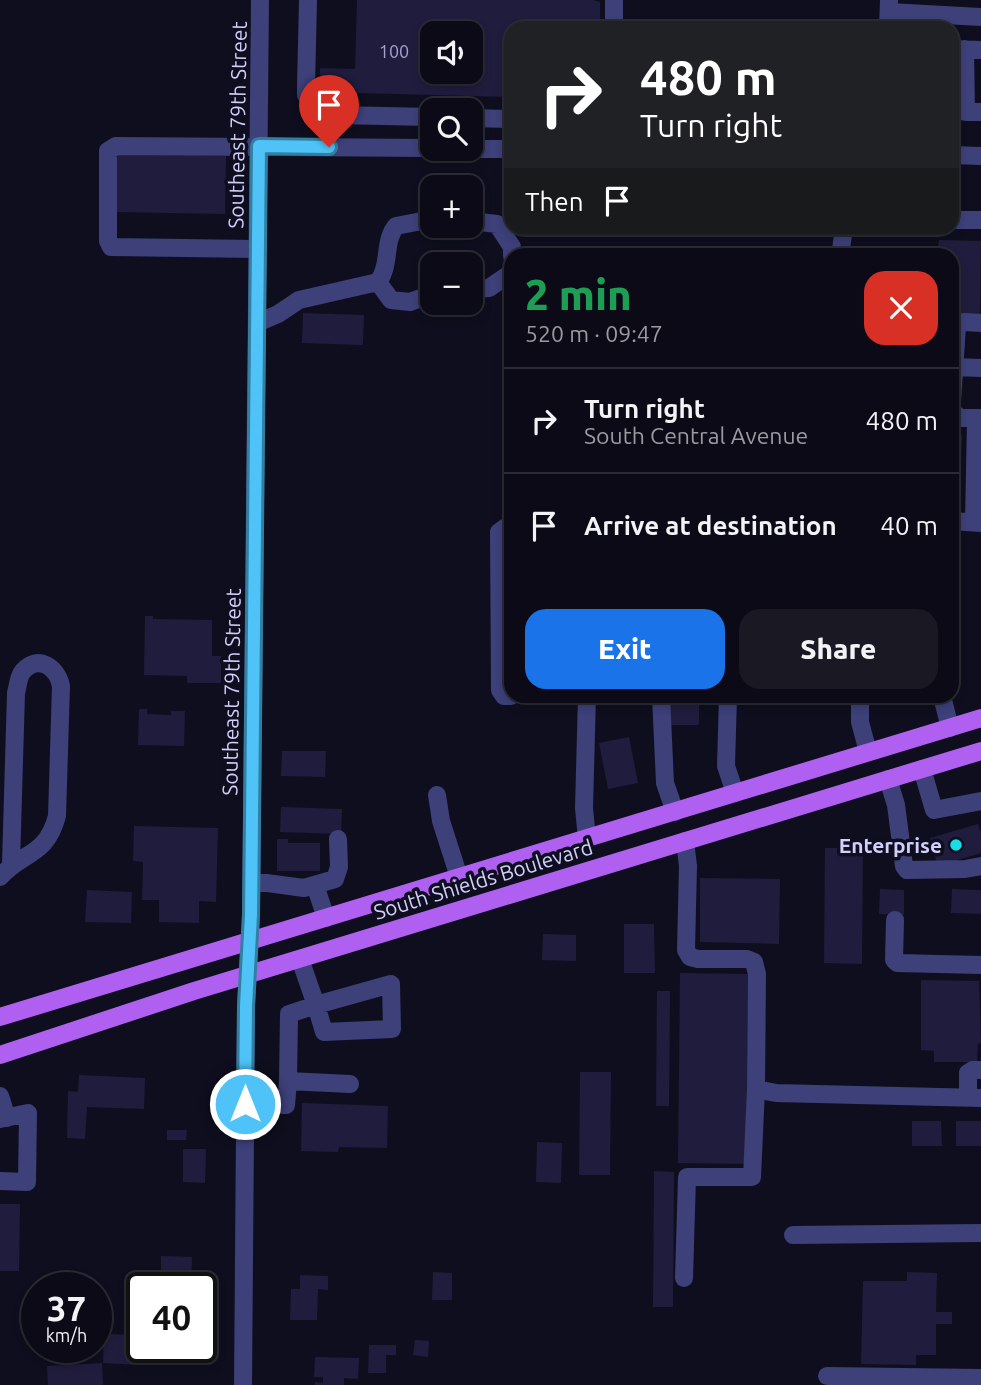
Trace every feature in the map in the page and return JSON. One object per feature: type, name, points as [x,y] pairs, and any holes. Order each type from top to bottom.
[{"type":"main road","name":"South Shields Boulevard","points":[[0,1017],[981,719]]},
{"type":"main road","name":"South Shields Boulevard","points":[[0,1055],[300,958],[981,751]]},
{"type":"main road","points":[[710,801],[721,830]]},
{"type":"street","name":"Southeast 79th Street","points":[[243,1385],[245,1104],[252,881],[260,0]]},
{"type":"street","points":[[308,0],[306,87],[309,103],[314,108],[335,115],[420,117]]},
{"type":"street","points":[[614,0],[614,21]]},
{"type":"street","points":[[889,13],[949,8],[981,17]]},
{"type":"street","points":[[966,49],[966,111]]},
{"type":"street","points":[[483,118],[504,119]]},
{"type":"street","points":[[258,249],[111,247],[107,241],[107,155],[111,146],[420,148]]},
{"type":"street","points":[[483,149],[504,149]]},
{"type":"street","points":[[959,155],[981,156]]},
{"type":"street","points":[[959,220],[981,220]]},
{"type":"street","points":[[257,323],[278,314],[299,300],[378,282],[384,274],[388,259],[389,235],[396,226],[420,221]]},
{"type":"street","points":[[483,223],[497,224],[504,235]]},
{"type":"street","points":[[483,288],[489,288],[504,278]]},
{"type":"street","points":[[378,282],[391,300],[410,302],[420,298]]},
{"type":"street","points":[[959,325],[964,322],[981,323]]},
{"type":"street","points":[[959,367],[981,368]]},
{"type":"street","points":[[959,417],[979,418],[978,522],[959,521]]},
{"type":"street","points":[[504,528],[499,532],[500,690],[504,696]]},
{"type":"street","points":[[29,666],[51,666],[61,686],[57,816],[44,843],[33,854],[6,871],[16,693],[21,673],[29,666]]},
{"type":"street","points":[[587,703],[584,808],[587,839]]},
{"type":"street","points":[[661,703],[665,783],[675,812]]},
{"type":"street","points":[[728,703],[726,766],[735,793]]},
{"type":"street","points":[[860,703],[860,722],[868,752]]},
{"type":"street","points":[[944,703],[950,728]]},
{"type":"street","points":[[922,769],[934,810],[981,801]]},
{"type":"street","points":[[888,779],[896,805],[904,866],[907,870],[955,870],[981,866]]},
{"type":"street","points":[[437,795],[441,821],[459,877]]},
{"type":"street","points":[[252,881],[304,888],[335,879],[339,867],[338,839]]},
{"type":"street","points":[[684,1278],[687,1177],[752,1177],[757,1089],[757,974],[754,962],[747,959],[698,959],[690,957],[686,950],[688,886],[685,841]]},
{"type":"street","points":[[315,885],[326,918]]},
{"type":"street","points":[[895,920],[894,960],[897,963],[981,965]]},
{"type":"street","points":[[245,1104],[286,1105],[289,1014],[316,1005],[300,958]]},
{"type":"street","points":[[757,1089],[776,1093],[974,1098],[968,1073],[981,1070]]},
{"type":"street","points":[[288,1081],[350,1084]]},
{"type":"street","points":[[0,1096],[3,1119],[28,1113],[27,1182],[0,1181]]},
{"type":"street","points":[[793,1235],[981,1233]]},
{"type":"street","points":[[827,1376],[981,1378]]},
{"type":"building","points":[[357,0],[600,2],[600,21],[504,21],[504,97],[319,92],[320,68],[355,69]]},
{"type":"building","points":[[117,154],[226,156],[225,214],[116,212]]},
{"type":"building","points":[[939,240],[981,241],[980,315],[959,315],[959,248],[863,246],[938,247]]},
{"type":"building","points":[[303,313],[364,315],[363,345],[302,343]]},
{"type":"building","points":[[959,435],[962,435],[959,513]]},
{"type":"building","points":[[145,616],[153,616],[153,619],[212,620],[212,656],[221,656],[221,683],[187,683],[187,676],[144,675]]},
{"type":"building","points":[[668,703],[699,703],[699,725],[667,725]]},
{"type":"building","points":[[139,709],[147,709],[147,714],[171,715],[171,711],[185,711],[184,746],[138,745]]},
{"type":"building","points":[[629,737],[638,783],[608,789],[599,743]]},
{"type":"building","points":[[282,751],[326,751],[325,777],[281,776]]},
{"type":"building","points":[[281,807],[342,809],[341,834],[280,832]]},
{"type":"building","name":"Enterprise","points":[[978,824],[981,853],[938,866],[930,838]]},
{"type":"building","points":[[134,826],[218,828],[216,902],[199,901],[199,923],[159,922],[159,900],[142,900],[143,862],[133,861]]},
{"type":"building","points":[[277,839],[288,839],[288,843],[320,843],[320,871],[277,871]]},
{"type":"building","points":[[825,848],[863,848],[862,964],[824,963]]},
{"type":"building","points":[[700,878],[780,879],[779,944],[700,942]]},
{"type":"building","points":[[880,889],[904,890],[904,915],[879,914]]},
{"type":"building","points":[[952,889],[981,890],[981,914],[951,913]]},
{"type":"building","points":[[87,890],[132,892],[131,923],[85,922]]},
{"type":"building","points":[[624,924],[654,924],[655,973],[624,973]]},
{"type":"building","points":[[543,934],[576,935],[576,961],[542,960]]},
{"type":"building","points":[[680,973],[748,974],[747,1164],[678,1163]]},
{"type":"building","points":[[921,980],[979,981],[981,1043],[978,1043],[977,1062],[934,1062],[934,1051],[921,1050]]},
{"type":"building","points":[[657,991],[670,991],[669,1106],[656,1106]]},
{"type":"building","points":[[580,1072],[611,1072],[610,1175],[579,1175]]},
{"type":"building","points":[[79,1075],[145,1078],[144,1109],[87,1107],[85,1139],[67,1138],[68,1091],[78,1092]]},
{"type":"building","points":[[302,1103],[388,1106],[387,1148],[339,1147],[338,1152],[301,1151]]},
{"type":"building","points":[[912,1121],[941,1121],[942,1146],[912,1146]]},
{"type":"building","points":[[956,1121],[981,1121],[981,1146],[956,1146]]},
{"type":"building","points":[[167,1130],[187,1130],[186,1140],[167,1140]]},
{"type":"building","points":[[537,1142],[562,1143],[561,1183],[536,1182]]},
{"type":"building","points":[[183,1149],[206,1149],[205,1183],[183,1182]]},
{"type":"building","points":[[654,1171],[674,1172],[673,1307],[653,1307]]},
{"type":"building","points":[[0,1204],[20,1204],[19,1271],[0,1271]]},
{"type":"building","points":[[161,1256],[192,1257],[192,1272],[161,1272]]},
{"type":"building","points":[[433,1272],[452,1273],[452,1300],[432,1300]]},
{"type":"building","points":[[907,1272],[937,1273],[936,1312],[952,1312],[952,1324],[936,1324],[936,1355],[916,1355],[916,1365],[861,1364],[863,1281],[907,1281]]},
{"type":"building","points":[[300,1275],[328,1276],[328,1290],[318,1289],[317,1320],[290,1320],[291,1289],[300,1289]]},
{"type":"building","points":[[112,1334],[126,1335],[126,1363],[141,1365],[103,1363],[112,1363]]},
{"type":"building","points":[[415,1340],[429,1341],[428,1357],[413,1355]]},
{"type":"building","points":[[369,1345],[396,1345],[396,1355],[386,1355],[386,1373],[368,1373]]},
{"type":"building","points":[[315,1357],[359,1358],[358,1379],[344,1378],[344,1385],[315,1385],[315,1382],[323,1383],[323,1377],[314,1377]]},
{"type":"building","points":[[102,1363],[103,1385],[48,1385],[47,1366]]},
{"type":"place","name":"Enterprise","points":[[956,845]]},
{"type":"route","points":[[245,1104],[246,1006],[251,915],[259,146],[329,147]]}]
